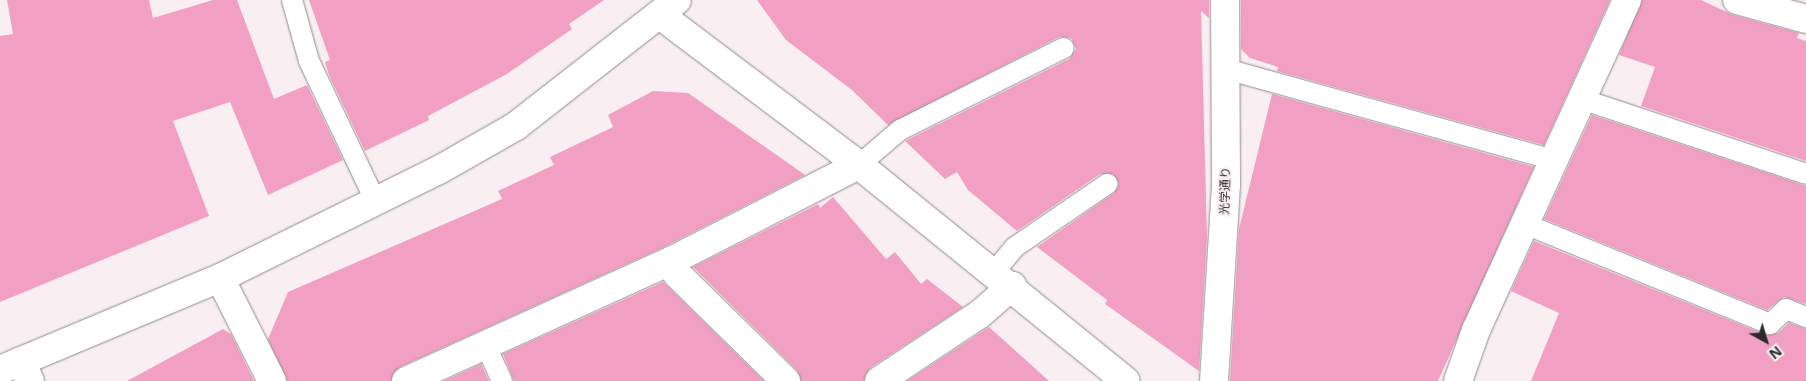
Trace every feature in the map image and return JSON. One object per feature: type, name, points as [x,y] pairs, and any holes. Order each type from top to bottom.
[{"type":"street","name":"光学通り","points":[[1214,381],[1226,184],[1225,0]]},
{"type":"street","points":[[1458,381],[1525,224],[1627,0]]},
{"type":"street","points":[[1736,0],[1806,19]]},
{"type":"street","points":[[17,371],[220,278],[376,202],[516,126],[668,8],[1126,381]]},
{"type":"street","points":[[406,381],[670,261],[859,165]]},
{"type":"street","points":[[670,261],[677,274],[786,381]]},
{"type":"street","points":[[220,278],[272,381]]},
{"type":"street","points":[[879,381],[980,314],[1003,279]]},
{"type":"lane","points":[[292,0],[309,61],[376,202]]},
{"type":"lane","points":[[859,165],[900,130],[1064,48]]},
{"type":"lane","points":[[1226,70],[1554,160]]},
{"type":"lane","points":[[1581,99],[1806,174]]},
{"type":"lane","points":[[1003,279],[1016,247],[1107,184]]},
{"type":"lane","points":[[1525,224],[1770,324],[1786,309],[1806,317]]},
{"type":"lane","points":[[485,344],[502,381]]},
{"type":"building","points":[[7,0],[149,0],[153,18],[213,0],[237,0],[274,99],[307,85],[343,160],[268,195],[230,102],[173,121],[209,216],[0,302],[0,36],[13,34]]},
{"type":"building","points":[[309,0],[604,0],[569,24],[572,29],[507,74],[428,116],[429,120],[365,151],[329,75],[325,62],[330,60]]},
{"type":"building","points":[[757,0],[1209,0],[1209,18],[1201,11],[1207,236],[1199,371],[1105,304],[1107,300],[1037,247],[1114,193],[1119,184],[1113,174],[1100,174],[1017,231],[968,190],[957,172],[945,179],[905,141],[1069,59],[1076,49],[1071,38],[1059,37],[888,125],[852,90],[786,40]]},
{"type":"building","points":[[1241,0],[1610,0],[1544,145],[1277,71],[1278,67],[1250,58],[1241,49]]},
{"type":"building","points":[[1642,0],[1701,0],[1733,15],[1799,33],[1797,38],[1806,41],[1806,161],[1641,106],[1655,67],[1619,55]]},
{"type":"building","points":[[653,91],[688,93],[805,175],[664,247],[400,367],[391,381],[287,381],[268,339],[288,292],[502,199],[498,191],[554,165],[550,157],[613,127],[608,115]]},
{"type":"building","points":[[1272,94],[1534,167],[1438,381],[1230,381],[1239,229]]},
{"type":"building","points":[[1592,115],[1806,186],[1806,304],[1784,297],[1767,310],[1544,219]]},
{"type":"building","points":[[833,197],[886,259],[895,252],[921,284],[927,279],[963,307],[870,368],[864,381],[801,381],[797,370],[693,267],[818,204],[820,208]]},
{"type":"building","points":[[1534,241],[1766,335],[1778,333],[1789,323],[1806,329],[1806,381],[1531,381],[1559,313],[1511,291]]},
{"type":"building","points":[[663,282],[764,381],[514,381],[503,354]]},
{"type":"building","points":[[989,327],[1049,381],[907,381]]},
{"type":"building","points":[[223,329],[231,334],[254,381],[127,381]]},
{"type":"building","points":[[481,364],[489,381],[444,381]]}]
